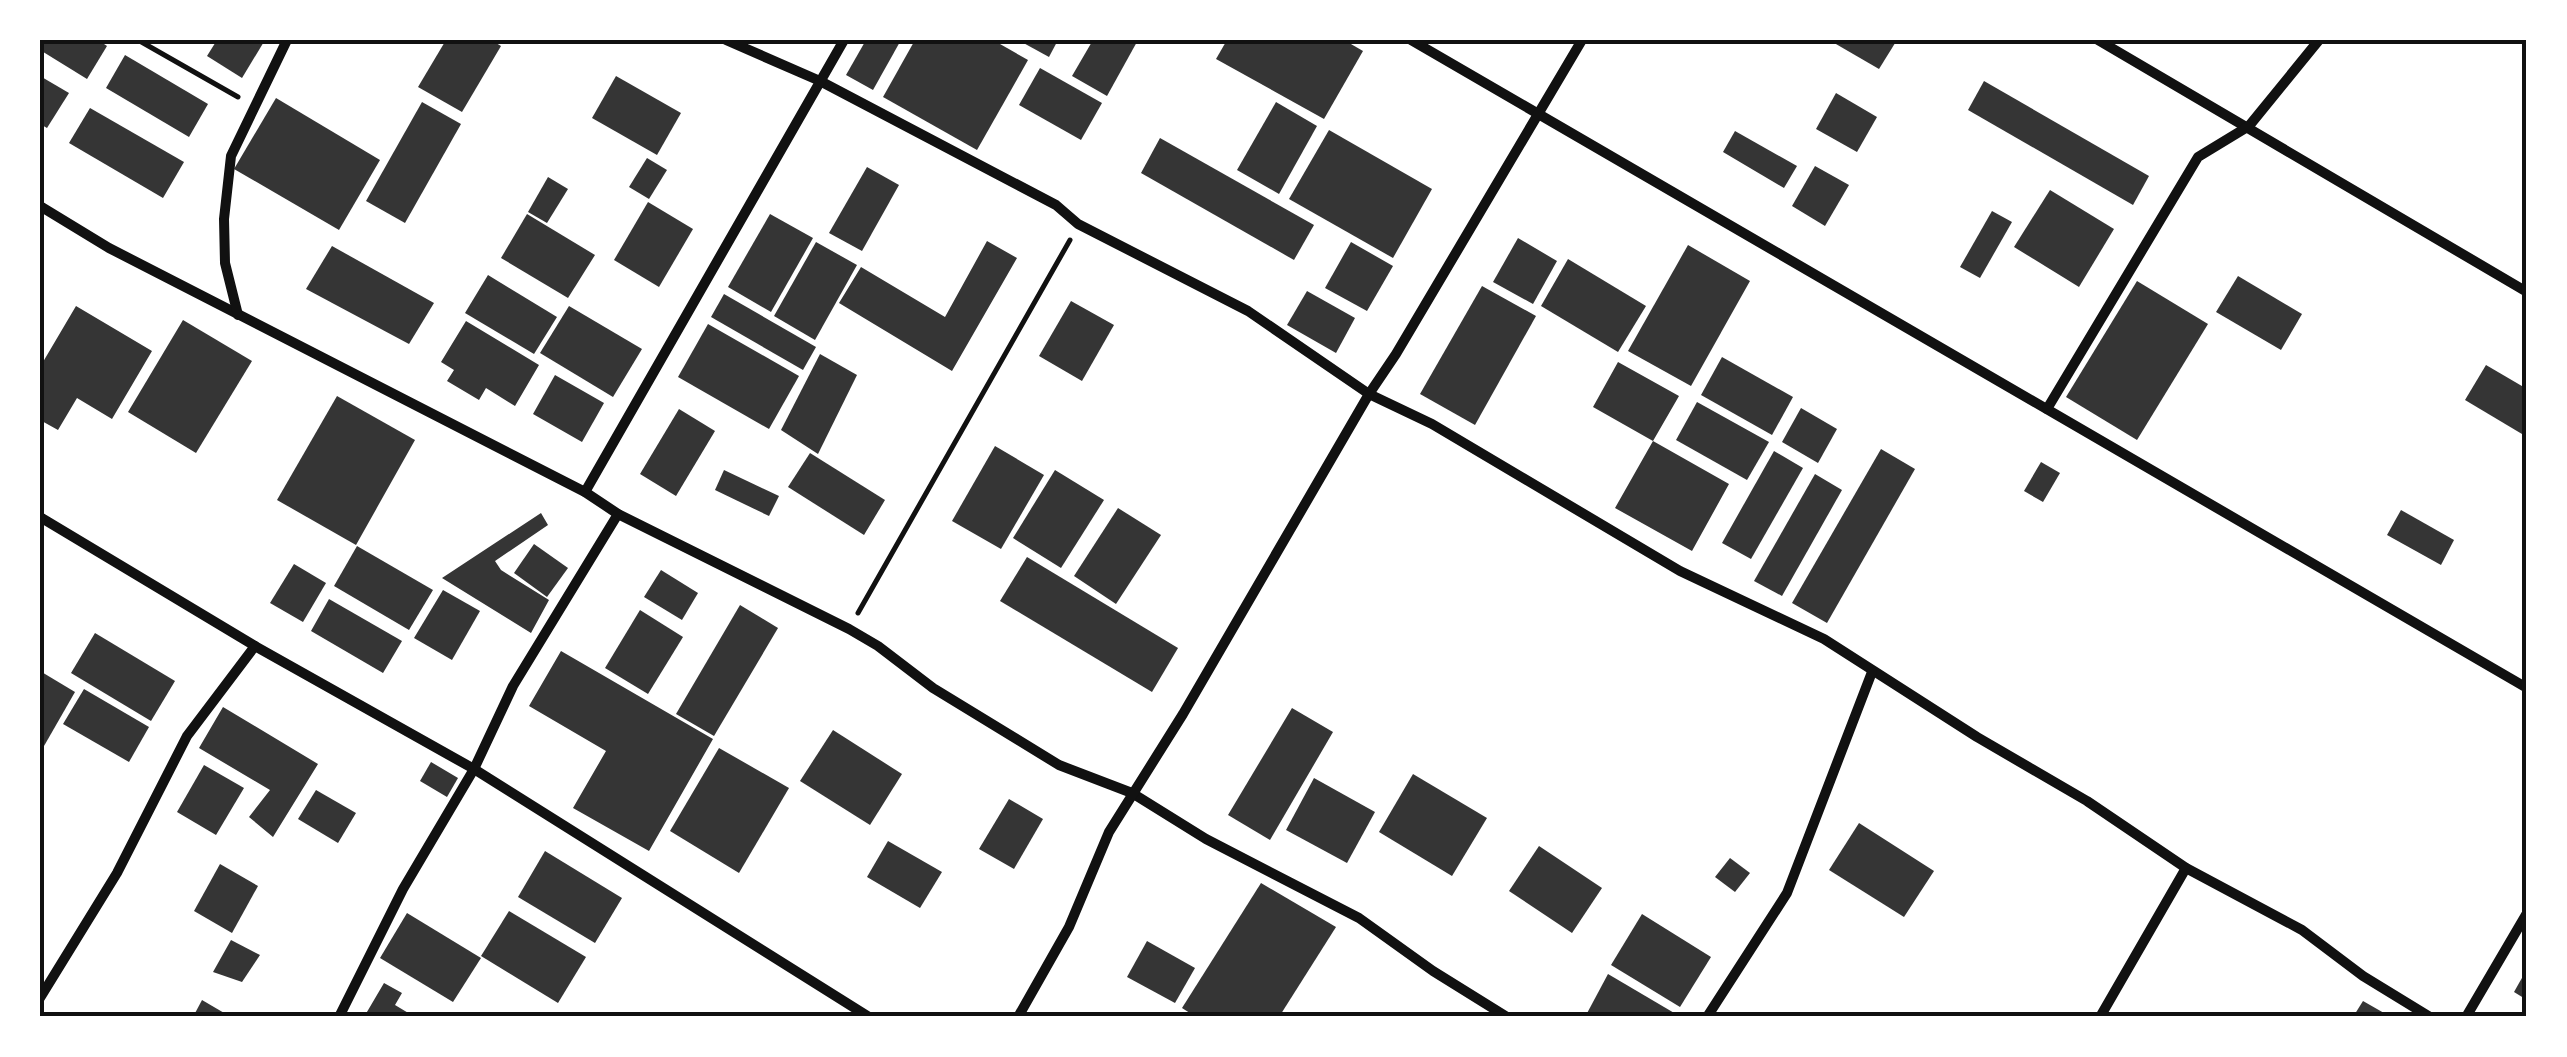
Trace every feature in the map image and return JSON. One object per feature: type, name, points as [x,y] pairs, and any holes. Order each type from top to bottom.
[{"type":"street","points":[[238,315],[225,262],[224,219],[231,156],[287,40]]},
{"type":"street","points":[[726,40],[820,81],[1056,205],[1078,224],[1248,311],[1369,394],[1432,424],[1680,571],[1824,639],[2073,792],[2186,868],[2302,930],[2363,976],[2430,1017]]},
{"type":"street","points":[[585,492],[844,40]]},
{"type":"street","points":[[1410,40],[2527,688]]},
{"type":"street","points":[[1018,1017],[1069,928],[1109,832],[1582,40]]},
{"type":"street","points":[[2098,40],[2527,292]]},
{"type":"street","points":[[2047,408],[2198,157],[2249,126],[2319,40]]},
{"type":"street","points":[[40,206],[109,248],[878,646],[933,688],[1059,765],[1132,793],[1240,857],[1358,918],[1506,1017]]},
{"type":"street","points":[[341,1016],[403,889],[474,769],[513,686],[618,514]]},
{"type":"street","points":[[40,516],[255,646],[474,769],[869,1017]]},
{"type":"street","points":[[40,998],[117,873],[188,736],[255,646]]},
{"type":"street","points":[[1706,1017],[1787,893],[1872,672]]},
{"type":"street","points":[[2100,1017],[2186,868]]},
{"type":"street","points":[[2466,1017],[2527,912]]},
{"type":"path","points":[[138,40],[254,106]]},
{"type":"path","points":[[849,630],[1078,224]]},
{"type":"building","points":[[40,40],[98,40],[107,46],[87,79],[40,50]]},
{"type":"building","points":[[217,40],[265,40],[242,78],[207,56]]},
{"type":"building","points":[[446,40],[491,40],[501,46],[462,112],[418,87]]},
{"type":"building","points":[[866,40],[901,40],[873,90],[846,75]]},
{"type":"building","points":[[915,40],[993,40],[1028,60],[977,150],[883,97]]},
{"type":"building","points":[[1018,40],[1058,40],[1049,57]]},
{"type":"building","points":[[1093,40],[1138,40],[1107,96],[1072,76]]},
{"type":"building","points":[[1227,40],[1344,40],[1363,51],[1324,119],[1216,59]]},
{"type":"building","points":[[1829,40],[1897,40],[1879,69]]},
{"type":"building","points":[[125,55],[208,104],[189,137],[106,88]]},
{"type":"building","points":[[1040,68],[1102,103],[1081,140],[1019,105]]},
{"type":"building","points":[[40,76],[69,93],[47,128],[40,124]]},
{"type":"building","points":[[616,76],[681,113],[657,155],[592,118]]},
{"type":"building","points":[[1984,81],[2149,176],[2133,205],[1968,110]]},
{"type":"building","points":[[1836,93],[1877,117],[1857,152],[1816,129]]},
{"type":"building","points":[[276,98],[380,160],[339,230],[234,169]]},
{"type":"building","points":[[422,102],[461,124],[405,223],[366,201]]},
{"type":"building","points":[[1276,102],[1317,126],[1279,194],[1237,170]]},
{"type":"building","points":[[90,108],[184,162],[163,198],[69,143]]},
{"type":"building","points":[[1329,130],[1432,189],[1393,258],[1289,199]]},
{"type":"building","points":[[1735,131],[1797,166],[1784,188],[1723,152]]},
{"type":"building","points":[[1160,138],[1314,225],[1294,260],[1141,173]]},
{"type":"building","points":[[647,158],[667,170],[649,199],[629,187]]},
{"type":"building","points":[[1815,166],[1849,185],[1825,226],[1792,206]]},
{"type":"building","points":[[867,167],[899,185],[862,251],[829,233]]},
{"type":"building","points":[[548,177],[568,189],[547,223],[528,212]]},
{"type":"building","points":[[2050,190],[2114,229],[2079,287],[2014,247]]},
{"type":"building","points":[[648,202],[693,229],[659,287],[614,260]]},
{"type":"building","points":[[1992,211],[2012,222],[1980,278],[1960,267]]},
{"type":"building","points":[[527,214],[595,255],[568,298],[501,258]]},
{"type":"building","points":[[770,214],[813,238],[771,312],[728,287]]},
{"type":"building","points":[[1518,238],[1557,261],[1533,304],[1493,282]]},
{"type":"building","points":[[987,241],[1017,258],[952,371],[839,303],[861,267],[945,317]]},
{"type":"building","points":[[816,242],[857,265],[815,340],[774,316]]},
{"type":"building","points":[[1351,242],[1393,266],[1367,311],[1325,288]]},
{"type":"building","points":[[1688,245],[1750,281],[1691,386],[1628,351]]},
{"type":"building","points":[[332,246],[434,303],[409,344],[306,289]]},
{"type":"building","points":[[1568,259],[1646,306],[1618,352],[1541,306]]},
{"type":"building","points":[[488,275],[557,317],[534,354],[465,313]]},
{"type":"building","points":[[2238,276],[2302,314],[2281,350],[2216,312]]},
{"type":"building","points":[[2137,281],[2208,324],[2137,440],[2066,397]]},
{"type":"building","points":[[1482,286],[1536,316],[1475,425],[1420,394]]},
{"type":"building","points":[[1307,291],[1355,318],[1336,353],[1287,325]]},
{"type":"building","points":[[724,294],[816,347],[803,370],[711,317]]},
{"type":"building","points":[[1071,301],[1114,325],[1082,381],[1039,356]]},
{"type":"building","points":[[76,306],[152,351],[112,419],[77,398],[58,430],[40,420],[40,367]]},
{"type":"building","points":[[569,306],[642,349],[613,397],[540,353]]},
{"type":"building","points":[[183,320],[252,361],[196,453],[128,412]]},
{"type":"building","points":[[466,321],[539,365],[515,406],[486,388],[479,400],[447,381],[454,370],[441,362]]},
{"type":"building","points":[[708,324],[799,376],[769,429],[678,377]]},
{"type":"building","points":[[820,354],[857,375],[818,454],[781,430]]},
{"type":"building","points":[[1722,357],[1793,397],[1772,435],[1701,395]]},
{"type":"building","points":[[1618,362],[1679,396],[1653,441],[1593,407]]},
{"type":"building","points":[[2486,365],[2527,389],[2527,437],[2465,400]]},
{"type":"building","points":[[555,375],[604,403],[582,442],[533,414]]},
{"type":"building","points":[[337,396],[415,440],[356,545],[277,500]]},
{"type":"building","points":[[1697,402],[1769,442],[1747,480],[1676,440]]},
{"type":"building","points":[[1801,408],[1837,429],[1818,463],[1782,442]]},
{"type":"building","points":[[679,409],[715,431],[676,496],[640,474]]},
{"type":"building","points":[[1653,441],[1729,484],[1692,551],[1615,508]]},
{"type":"building","points":[[995,446],[1044,475],[1001,549],[952,521]]},
{"type":"building","points":[[1881,449],[1915,469],[1827,623],[1792,603]]},
{"type":"building","points":[[1774,451],[1803,468],[1751,559],[1722,543]]},
{"type":"building","points":[[810,453],[885,500],[864,535],[788,487]]},
{"type":"building","points":[[2041,462],[2060,473],[2043,502],[2024,491]]},
{"type":"building","points":[[724,470],[779,496],[769,516],[715,490]]},
{"type":"building","points":[[1055,470],[1104,500],[1061,568],[1013,538]]},
{"type":"building","points":[[1815,474],[1842,490],[1782,596],[1754,581]]},
{"type":"building","points":[[1118,508],[1161,535],[1116,604],[1074,576]]},
{"type":"building","points":[[2401,510],[2454,540],[2441,565],[2387,535]]},
{"type":"building","points":[[541,513],[548,525],[495,561],[501,570],[549,600],[531,633],[442,578]]},
{"type":"building","points":[[534,544],[568,568],[547,597],[514,573]]},
{"type":"building","points":[[357,546],[433,590],[409,630],[334,586]]},
{"type":"building","points":[[1027,557],[1178,648],[1152,692],[1000,601]]},
{"type":"building","points":[[294,564],[326,583],[303,622],[270,603]]},
{"type":"building","points":[[661,570],[698,593],[682,620],[644,597]]},
{"type":"building","points":[[443,590],[480,611],[452,660],[414,638]]},
{"type":"building","points":[[329,599],[402,641],[383,673],[311,631]]},
{"type":"building","points":[[740,605],[778,628],[714,736],[676,714]]},
{"type":"building","points":[[640,610],[683,637],[648,694],[605,668]]},
{"type":"building","points":[[95,633],[175,681],[151,721],[71,673]]},
{"type":"building","points":[[561,651],[713,739],[649,851],[573,808],[606,751],[529,706]]},
{"type":"building","points":[[40,671],[75,692],[40,753]]},
{"type":"building","points":[[84,689],[149,727],[129,762],[63,724]]},
{"type":"building","points":[[223,707],[318,764],[273,837],[249,817],[270,790],[199,748]]},
{"type":"building","points":[[1292,708],[1333,732],[1270,840],[1228,815]]},
{"type":"building","points":[[833,730],[902,774],[870,825],[800,781]]},
{"type":"building","points":[[719,748],[789,788],[739,873],[670,831]]},
{"type":"building","points":[[431,762],[458,778],[447,797],[420,781]]},
{"type":"building","points":[[204,765],[244,788],[216,835],[177,812]]},
{"type":"building","points":[[1413,774],[1487,818],[1452,876],[1379,832]]},
{"type":"building","points":[[1314,778],[1375,812],[1347,863],[1286,830]]},
{"type":"building","points":[[316,790],[356,813],[338,843],[298,819]]},
{"type":"building","points":[[1009,799],[1043,819],[1014,869],[979,849]]},
{"type":"building","points":[[1859,823],[1934,871],[1904,917],[1829,870]]},
{"type":"building","points":[[888,841],[942,872],[920,908],[867,877]]},
{"type":"building","points":[[1539,846],[1602,888],[1572,933],[1509,891]]},
{"type":"building","points":[[545,851],[622,898],[595,943],[518,897]]},
{"type":"building","points":[[1730,858],[1750,873],[1735,892],[1715,877]]},
{"type":"building","points":[[220,864],[258,886],[232,933],[194,911]]},
{"type":"building","points":[[1261,883],[1336,927],[1279,1017],[1196,1017],[1182,1008]]},
{"type":"building","points":[[509,911],[586,957],[558,1003],[481,956]]},
{"type":"building","points":[[407,913],[481,958],[453,1002],[380,958]]},
{"type":"building","points":[[1642,914],[1711,957],[1680,1007],[1611,965]]},
{"type":"building","points":[[231,940],[260,955],[242,982],[213,972]]},
{"type":"building","points":[[1147,941],[1195,968],[1175,1003],[1127,977]]},
{"type":"building","points":[[2527,969],[2527,1000],[2514,992]]},
{"type":"building","points":[[1608,974],[1681,1017],[1585,1017]]},
{"type":"building","points":[[384,983],[402,993],[395,1005],[410,1014],[408,1017],[364,1017]]},
{"type":"building","points":[[202,1000],[231,1017],[193,1017]]},
{"type":"building","points":[[2363,1001],[2391,1017],[2353,1017]]}]
